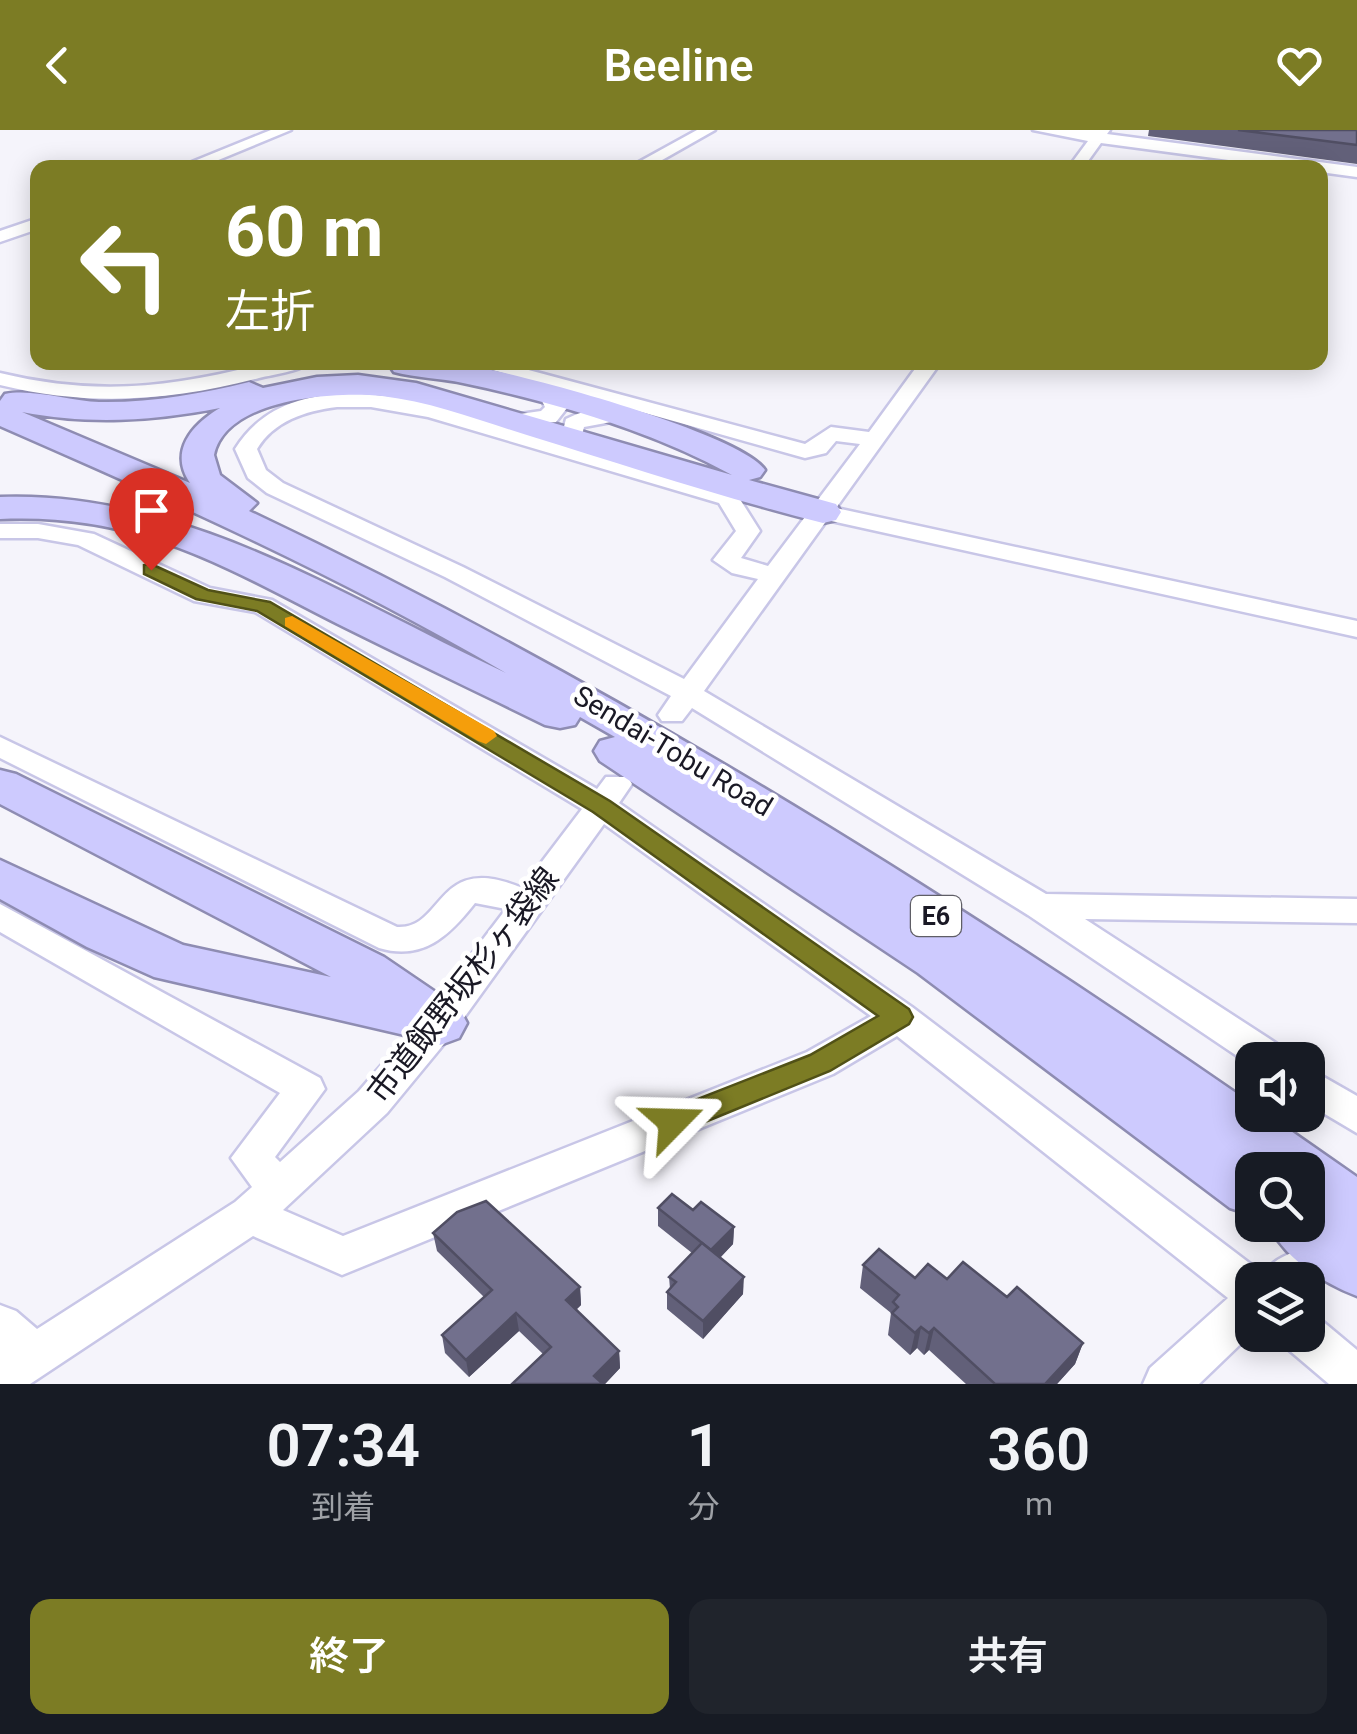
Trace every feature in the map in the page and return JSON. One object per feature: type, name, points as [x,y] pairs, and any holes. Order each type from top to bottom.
[{"type":"highway","points":[[0,397],[84,412],[152,412],[344,370]]},
{"type":"highway","points":[[448,370],[684,437],[823,512]]},
{"type":"highway","points":[[560,699],[449,608],[229,498],[204,478],[197,464],[203,440],[229,415],[271,397],[324,386],[394,388],[823,512]]},
{"type":"highway","name":"Sendai-Tobu Road","points":[[0,414],[133,468],[264,528],[437,616],[937,959],[1235,1177]]},
{"type":"highway","name":"Sendai-Tobu Road","points":[[0,435],[302,573],[560,699],[794,823],[1149,1061],[1275,1152]]},
{"type":"highway","points":[[0,508],[75,506],[146,522],[560,699]]},
{"type":"highway","points":[[12,797],[365,971],[440,1023]]},
{"type":"highway","points":[[0,877],[105,934],[173,963],[316,992],[440,1023]]},
{"type":"highway","points":[[1325,1188],[1357,1212]]},
{"type":"highway","points":[[1294,1259],[1357,1268]]},
{"type":"street","points":[[205,160],[284,130]]},
{"type":"street","points":[[650,160],[708,130]]},
{"type":"street","points":[[1040,130],[1100,134],[1276,160]]},
{"type":"street","points":[[1081,160],[1100,134]]},
{"type":"street","points":[[1328,168],[1357,172]]},
{"type":"street","points":[[0,237],[30,226]]},
{"type":"street","points":[[0,379],[55,390],[138,395],[190,388],[266,370]]},
{"type":"street","points":[[504,370],[806,451],[818,448],[830,434],[875,438]]},
{"type":"street","points":[[680,704],[926,370]]},
{"type":"street","points":[[515,421],[548,417],[556,408],[551,397]]},
{"type":"street","points":[[776,575],[741,568],[726,560],[748,531],[728,498],[418,408],[370,401],[328,402],[289,412],[250,440],[246,449],[256,473],[288,495],[454,572],[1040,906],[1245,1042]]},
{"type":"street","points":[[572,438],[574,424],[580,420],[614,415]]},
{"type":"street","points":[[823,512],[1357,629]]},
{"type":"street","points":[[0,531],[85,539],[203,595],[263,606],[609,795],[1235,1277]]},
{"type":"street","points":[[0,746],[390,939],[404,942],[430,931],[466,891],[500,893],[528,904]]},
{"type":"street","name":"市道飯野坂杉ヶ袋線","points":[[17,1366],[265,1202],[373,1102],[440,1023],[609,795]]},
{"type":"street","points":[[1040,906],[1357,911]]},
{"type":"street","points":[[0,916],[306,1089],[251,1158],[265,1202],[342,1256],[820,1063],[899,1017]]},
{"type":"street","points":[[1325,1095],[1357,1117]]},
{"type":"street","points":[[1166,1384],[1235,1321]]},
{"type":"street","points":[[0,1326],[17,1366]]},
{"type":"street","points":[[1325,1351],[1357,1379]]},
{"type":"building","points":[[1238,130],[1357,130],[1357,145]]},
{"type":"building","points":[[672,1194],[693,1210],[701,1202],[734,1227],[711,1250],[658,1208]]},
{"type":"building","points":[[486,1201],[580,1287],[566,1300],[619,1351],[594,1376],[603,1384],[512,1384],[551,1347],[516,1313],[466,1360],[442,1335],[492,1290],[433,1233],[457,1212]]},
{"type":"building","points":[[702,1243],[744,1277],[703,1321],[667,1292],[676,1282],[669,1277]]},
{"type":"building","points":[[879,1249],[915,1278],[928,1264],[947,1279],[963,1262],[1007,1297],[1017,1287],[1083,1343],[1045,1384],[995,1384],[934,1328],[929,1333],[921,1327],[915,1333],[892,1313],[898,1307],[893,1302],[899,1295],[863,1265]]},
{"type":"slow traffic","points":[[292,622],[486,736]]},
{"type":"route","points":[[151,570],[203,595],[263,606],[466,724],[601,806],[899,1017],[820,1063],[673,1122]]}]
